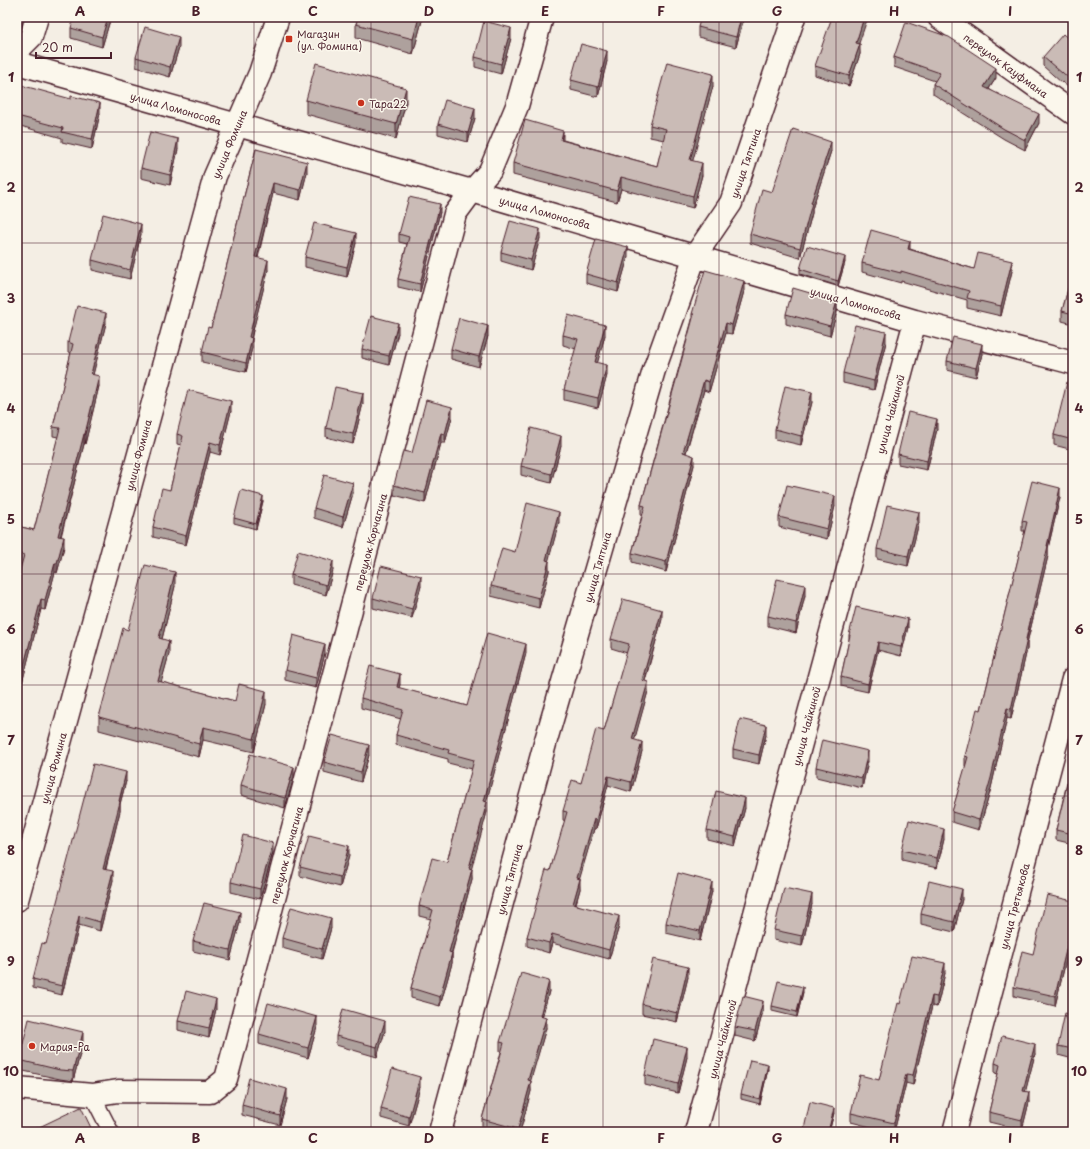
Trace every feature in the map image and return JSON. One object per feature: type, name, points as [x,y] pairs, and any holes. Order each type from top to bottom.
[{"type":"street","points":[[17,51],[31,36],[37,17]]},
{"type":"street","name":"улица Фомина","points":[[17,900],[215,176],[260,73],[278,17]]},
{"type":"street","name":"переулок Корчагина","points":[[92,1095],[118,1091],[210,1092],[226,1080],[455,214],[472,191],[490,171],[517,106],[542,17]]},
{"type":"street","name":"улица Тяптина","points":[[440,1132],[546,740],[647,392],[695,256],[731,203],[794,17]]},
{"type":"street","name":"переулок Кауфмана","points":[[939,17],[1073,113]]},
{"type":"street","name":"улица Ломоносова","points":[[17,64],[472,191],[915,321],[1073,363]]},
{"type":"street","name":"улица Чайкиной","points":[[696,1132],[915,321]]},
{"type":"street","name":"улица Третьякова","points":[[954,1132],[1073,679]]},
{"type":"street","points":[[17,1088],[92,1095]]},
{"type":"lane","points":[[92,1095],[111,1132]]},
{"type":"building","points":[[74,17],[108,17],[102,37],[71,28]]},
{"type":"building","points":[[358,17],[419,17],[413,39],[356,24]]},
{"type":"building","points":[[701,17],[741,17],[736,37],[698,27]]},
{"type":"building","points":[[832,17],[864,17],[856,43],[860,44],[849,76],[815,66]]},
{"type":"building","points":[[484,21],[511,28],[501,64],[475,57]]},
{"type":"building","points":[[906,22],[949,37],[996,68],[984,87],[1039,114],[1025,140],[1004,129],[933,84],[940,73],[894,57]]},
{"type":"building","points":[[145,27],[179,37],[170,67],[136,57]]},
{"type":"building","points":[[1063,34],[1073,43],[1073,82],[1043,57]]},
{"type":"building","points":[[581,44],[607,51],[598,87],[571,80]]},
{"type":"building","points":[[667,62],[713,74],[690,160],[702,163],[693,196],[621,177],[617,191],[513,163],[525,120],[563,131],[561,140],[657,166],[666,129],[650,125]]},
{"type":"building","points":[[316,63],[406,88],[396,124],[306,100]]},
{"type":"building","points":[[17,84],[71,99],[71,96],[100,103],[92,139],[62,132],[63,128],[17,116]]},
{"type":"building","points":[[445,100],[475,108],[468,133],[438,124]]},
{"type":"building","points":[[793,129],[831,142],[811,203],[800,248],[750,234],[762,189],[772,192]]},
{"type":"building","points":[[150,132],[178,139],[170,175],[141,168]]},
{"type":"building","points":[[256,149],[307,162],[300,190],[273,183],[255,257],[268,260],[249,337],[252,338],[246,363],[202,352],[208,327],[211,328]]},
{"type":"building","points":[[409,197],[440,204],[420,284],[398,279],[409,237],[399,234]]},
{"type":"building","points":[[103,214],[141,224],[130,270],[92,260]]},
{"type":"building","points":[[510,221],[540,229],[531,260],[501,252]]},
{"type":"building","points":[[314,223],[356,233],[347,267],[305,257]]},
{"type":"building","points":[[871,230],[910,241],[908,249],[974,269],[978,253],[1012,261],[1001,306],[967,298],[969,291],[901,271],[901,273],[862,263]]},
{"type":"building","points":[[596,239],[628,247],[618,283],[586,274]]},
{"type":"building","points":[[807,246],[845,257],[838,281],[800,269]]},
{"type":"building","points":[[705,270],[744,281],[732,325],[726,323],[709,382],[704,380],[683,452],[694,456],[666,562],[632,553],[645,506],[641,505]]},
{"type":"building","points":[[1073,271],[1073,314],[1062,311]]},
{"type":"building","points":[[793,288],[837,301],[830,326],[786,314]]},
{"type":"building","points":[[77,306],[106,313],[91,374],[99,376],[58,536],[64,537],[45,600],[41,599],[22,673],[17,672],[17,581],[24,555],[17,553],[17,526],[34,530],[60,428],[53,427],[73,344],[68,342]]},
{"type":"building","points":[[568,315],[605,325],[595,362],[607,365],[598,398],[564,390],[578,339],[563,335]]},
{"type":"building","points":[[371,316],[398,323],[389,356],[362,349]]},
{"type":"building","points":[[459,318],[488,326],[479,357],[451,349]]},
{"type":"building","points":[[855,325],[886,332],[874,381],[843,373]]},
{"type":"building","points":[[953,337],[982,344],[976,368],[947,361]]},
{"type":"building","points":[[1067,382],[1073,384],[1073,440],[1054,435]]},
{"type":"building","points":[[785,386],[812,392],[801,436],[775,429]]},
{"type":"building","points":[[335,387],[363,393],[353,434],[326,428]]},
{"type":"building","points":[[188,390],[231,401],[220,445],[210,442],[186,536],[153,527],[162,488],[170,490],[183,436],[177,434]]},
{"type":"building","points":[[426,400],[452,407],[445,434],[441,433],[425,493],[394,485],[403,451],[412,453]]},
{"type":"building","points":[[908,412],[937,419],[927,461],[898,454]]},
{"type":"building","points":[[531,428],[561,436],[551,474],[521,466]]},
{"type":"building","points":[[324,475],[353,483],[343,517],[314,508]]},
{"type":"building","points":[[1032,481],[1060,488],[1011,709],[1007,708],[991,778],[979,820],[952,812],[968,757],[965,756],[977,709],[981,710],[1027,522],[1022,521]]},
{"type":"building","points":[[787,485],[835,496],[827,529],[779,517]]},
{"type":"building","points":[[241,490],[263,496],[256,524],[234,518]]},
{"type":"building","points":[[527,503],[559,512],[546,560],[549,561],[539,598],[491,586],[502,548],[515,552]]},
{"type":"building","points":[[887,505],[919,512],[908,556],[877,549]]},
{"type":"building","points":[[298,551],[333,561],[326,585],[291,575]]},
{"type":"building","points":[[145,565],[175,572],[159,638],[169,641],[158,681],[235,701],[239,684],[266,691],[254,739],[203,727],[199,744],[99,717],[123,628],[128,630]]},
{"type":"building","points":[[381,566],[421,576],[412,609],[373,598]]},
{"type":"building","points":[[777,579],[805,585],[796,623],[768,616]]},
{"type":"building","points":[[623,599],[662,610],[642,680],[648,682],[632,739],[642,742],[631,782],[608,776],[596,820],[594,819],[577,878],[580,879],[573,904],[619,916],[609,950],[552,934],[549,943],[527,937],[546,870],[550,871],[567,812],[563,811],[572,780],[581,783],[596,729],[604,731],[629,644],[611,639]]},
{"type":"building","points":[[856,607],[908,619],[901,647],[878,642],[868,684],[841,677]]},
{"type":"building","points":[[487,633],[526,644],[484,801],[487,802],[469,868],[472,869],[449,952],[452,953],[440,997],[411,988],[433,910],[419,906],[432,858],[447,862],[474,760],[448,753],[449,750],[396,735],[403,710],[361,698],[370,666],[400,674],[397,687],[467,706]]},
{"type":"building","points":[[293,635],[325,644],[316,678],[285,670]]},
{"type":"building","points":[[740,719],[766,725],[759,755],[733,749]]},
{"type":"building","points":[[332,735],[369,745],[361,772],[324,762]]},
{"type":"building","points":[[822,740],[868,751],[862,778],[816,767]]},
{"type":"building","points":[[1073,752],[1073,834],[1056,830],[1071,768],[1069,767]]},
{"type":"building","points":[[250,754],[294,767],[285,798],[241,785]]},
{"type":"building","points":[[93,764],[126,772],[103,869],[113,871],[100,922],[79,916],[62,986],[33,979],[42,943],[46,944]]},
{"type":"building","points":[[716,791],[745,798],[735,837],[707,830]]},
{"type":"building","points":[[909,820],[944,829],[937,858],[902,850]]},
{"type":"building","points":[[243,835],[273,843],[260,889],[231,882]]},
{"type":"building","points":[[309,836],[349,846],[340,877],[300,867]]},
{"type":"building","points":[[678,873],[712,882],[700,931],[666,923]]},
{"type":"building","points":[[929,881],[962,889],[954,922],[921,914]]},
{"type":"building","points":[[784,888],[812,894],[802,936],[774,930]]},
{"type":"building","points":[[1047,895],[1073,901],[1073,943],[1068,942],[1055,996],[1014,987],[1022,951],[1033,954]]},
{"type":"building","points":[[204,903],[240,912],[230,950],[193,941]]},
{"type":"building","points":[[291,907],[331,918],[322,949],[282,938]]},
{"type":"building","points":[[912,956],[945,963],[937,997],[932,996],[913,1075],[906,1074],[894,1123],[851,1113],[860,1075],[879,1080],[898,1003],[900,1004]]},
{"type":"building","points":[[653,959],[688,967],[677,1013],[642,1004]]},
{"type":"building","points":[[521,973],[549,981],[540,1016],[546,1018],[528,1080],[531,1081],[518,1129],[482,1119],[504,1043],[500,1042]]},
{"type":"building","points":[[778,981],[803,987],[797,1012],[772,1006]]},
{"type":"building","points":[[186,991],[216,999],[209,1028],[178,1021]]},
{"type":"building","points":[[743,996],[763,1001],[755,1031],[735,1027]]},
{"type":"building","points":[[268,1003],[317,1017],[308,1048],[259,1034]]},
{"type":"building","points":[[343,1009],[385,1021],[377,1047],[336,1036]]},
{"type":"building","points":[[1065,1013],[1073,1015],[1073,1049],[1058,1046]]},
{"type":"building","points":[[29,1019],[83,1032],[73,1071],[60,1070],[19,1060]]},
{"type":"building","points":[[1002,1036],[1035,1044],[1023,1091],[1029,1092],[1022,1120],[989,1112],[1000,1065],[995,1063]]},
{"type":"building","points":[[653,1039],[687,1047],[678,1084],[645,1075]]},
{"type":"building","points":[[750,1060],[768,1064],[760,1099],[741,1094]]},
{"type":"building","points":[[392,1069],[420,1077],[409,1117],[381,1109]]},
{"type":"building","points":[[249,1078],[287,1089],[280,1116],[242,1105]]},
{"type":"building","points":[[810,1102],[834,1108],[828,1132],[816,1132],[804,1129]]},
{"type":"building","points":[[81,1107],[93,1132],[29,1132]]},
{"type":"place","name":"Магазин (ул. Фомина)","points":[[289,39]]},
{"type":"place","name":"Тара22","points":[[361,103]]},
{"type":"place","name":"Мария-Ра","points":[[32,1046]]}]
